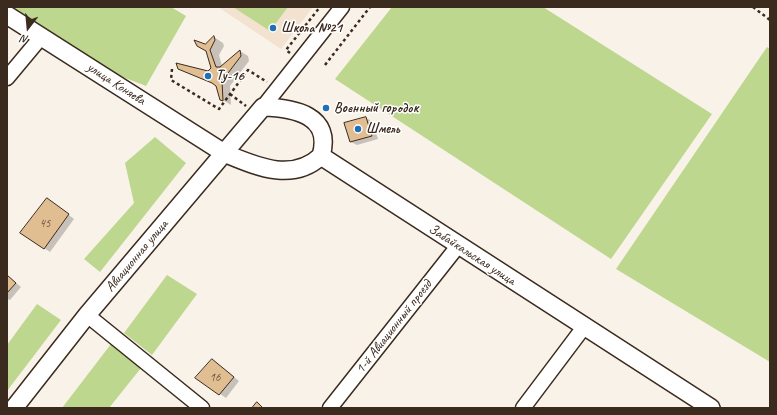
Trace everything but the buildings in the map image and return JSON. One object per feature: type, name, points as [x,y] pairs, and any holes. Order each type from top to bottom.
[{"type":"street","name":"Авиационная улица","points":[[14,408],[87,315],[260,111],[342,7]]},
{"type":"street","name":"улица Коняева","points":[[7,14],[224,153]]},
{"type":"street","points":[[7,78],[42,36]]},
{"type":"street","points":[[224,153],[246,162],[284,171],[306,167],[321,156],[324,140],[318,124],[312,118],[301,112],[288,109],[260,111]]},
{"type":"street","name":"Забайкальская улица","points":[[321,156],[458,246],[711,408]]},
{"type":"street","name":"1-й Авиационный проезд","points":[[330,408],[458,246]]},
{"type":"street","points":[[87,315],[202,408]]},
{"type":"street","points":[[523,408],[584,327]]},
{"type":"path","points":[[300,61],[286,50],[320,7]]},
{"type":"path","points":[[325,65],[370,7]]},
{"type":"path","points":[[754,7],[770,20]]},
{"type":"path","points":[[172,69],[171,80],[219,108],[248,70],[277,89]]},
{"type":"path","points":[[230,94],[260,111]]},
{"type":"shaded area","name":"Школа №21","points":[[218,7],[313,7],[281,49]]},
{"type":"green space","points":[[11,7],[171,7],[186,16],[146,86],[115,74]]},
{"type":"green space","points":[[233,7],[288,7],[270,31]]},
{"type":"green space","points":[[392,7],[543,7],[712,114],[611,259],[335,79]]},
{"type":"green space","points":[[767,47],[770,49],[770,362],[616,269]]},
{"type":"green space","points":[[155,137],[186,163],[100,272],[84,259],[134,203],[125,163]]},
{"type":"green space","points":[[167,275],[197,294],[152,355],[124,333]]},
{"type":"green space","points":[[37,304],[61,320],[7,391],[7,345]]},
{"type":"green space","points":[[111,344],[141,368],[109,408],[62,408]]},
{"type":"place","name":"Школа №21","points":[[273,28]]},
{"type":"place","name":"Ту-16","points":[[208,76]]},
{"type":"place","name":"Военный городок","points":[[326,108]]},
{"type":"place","name":"Шмель","points":[[358,129]]}]
